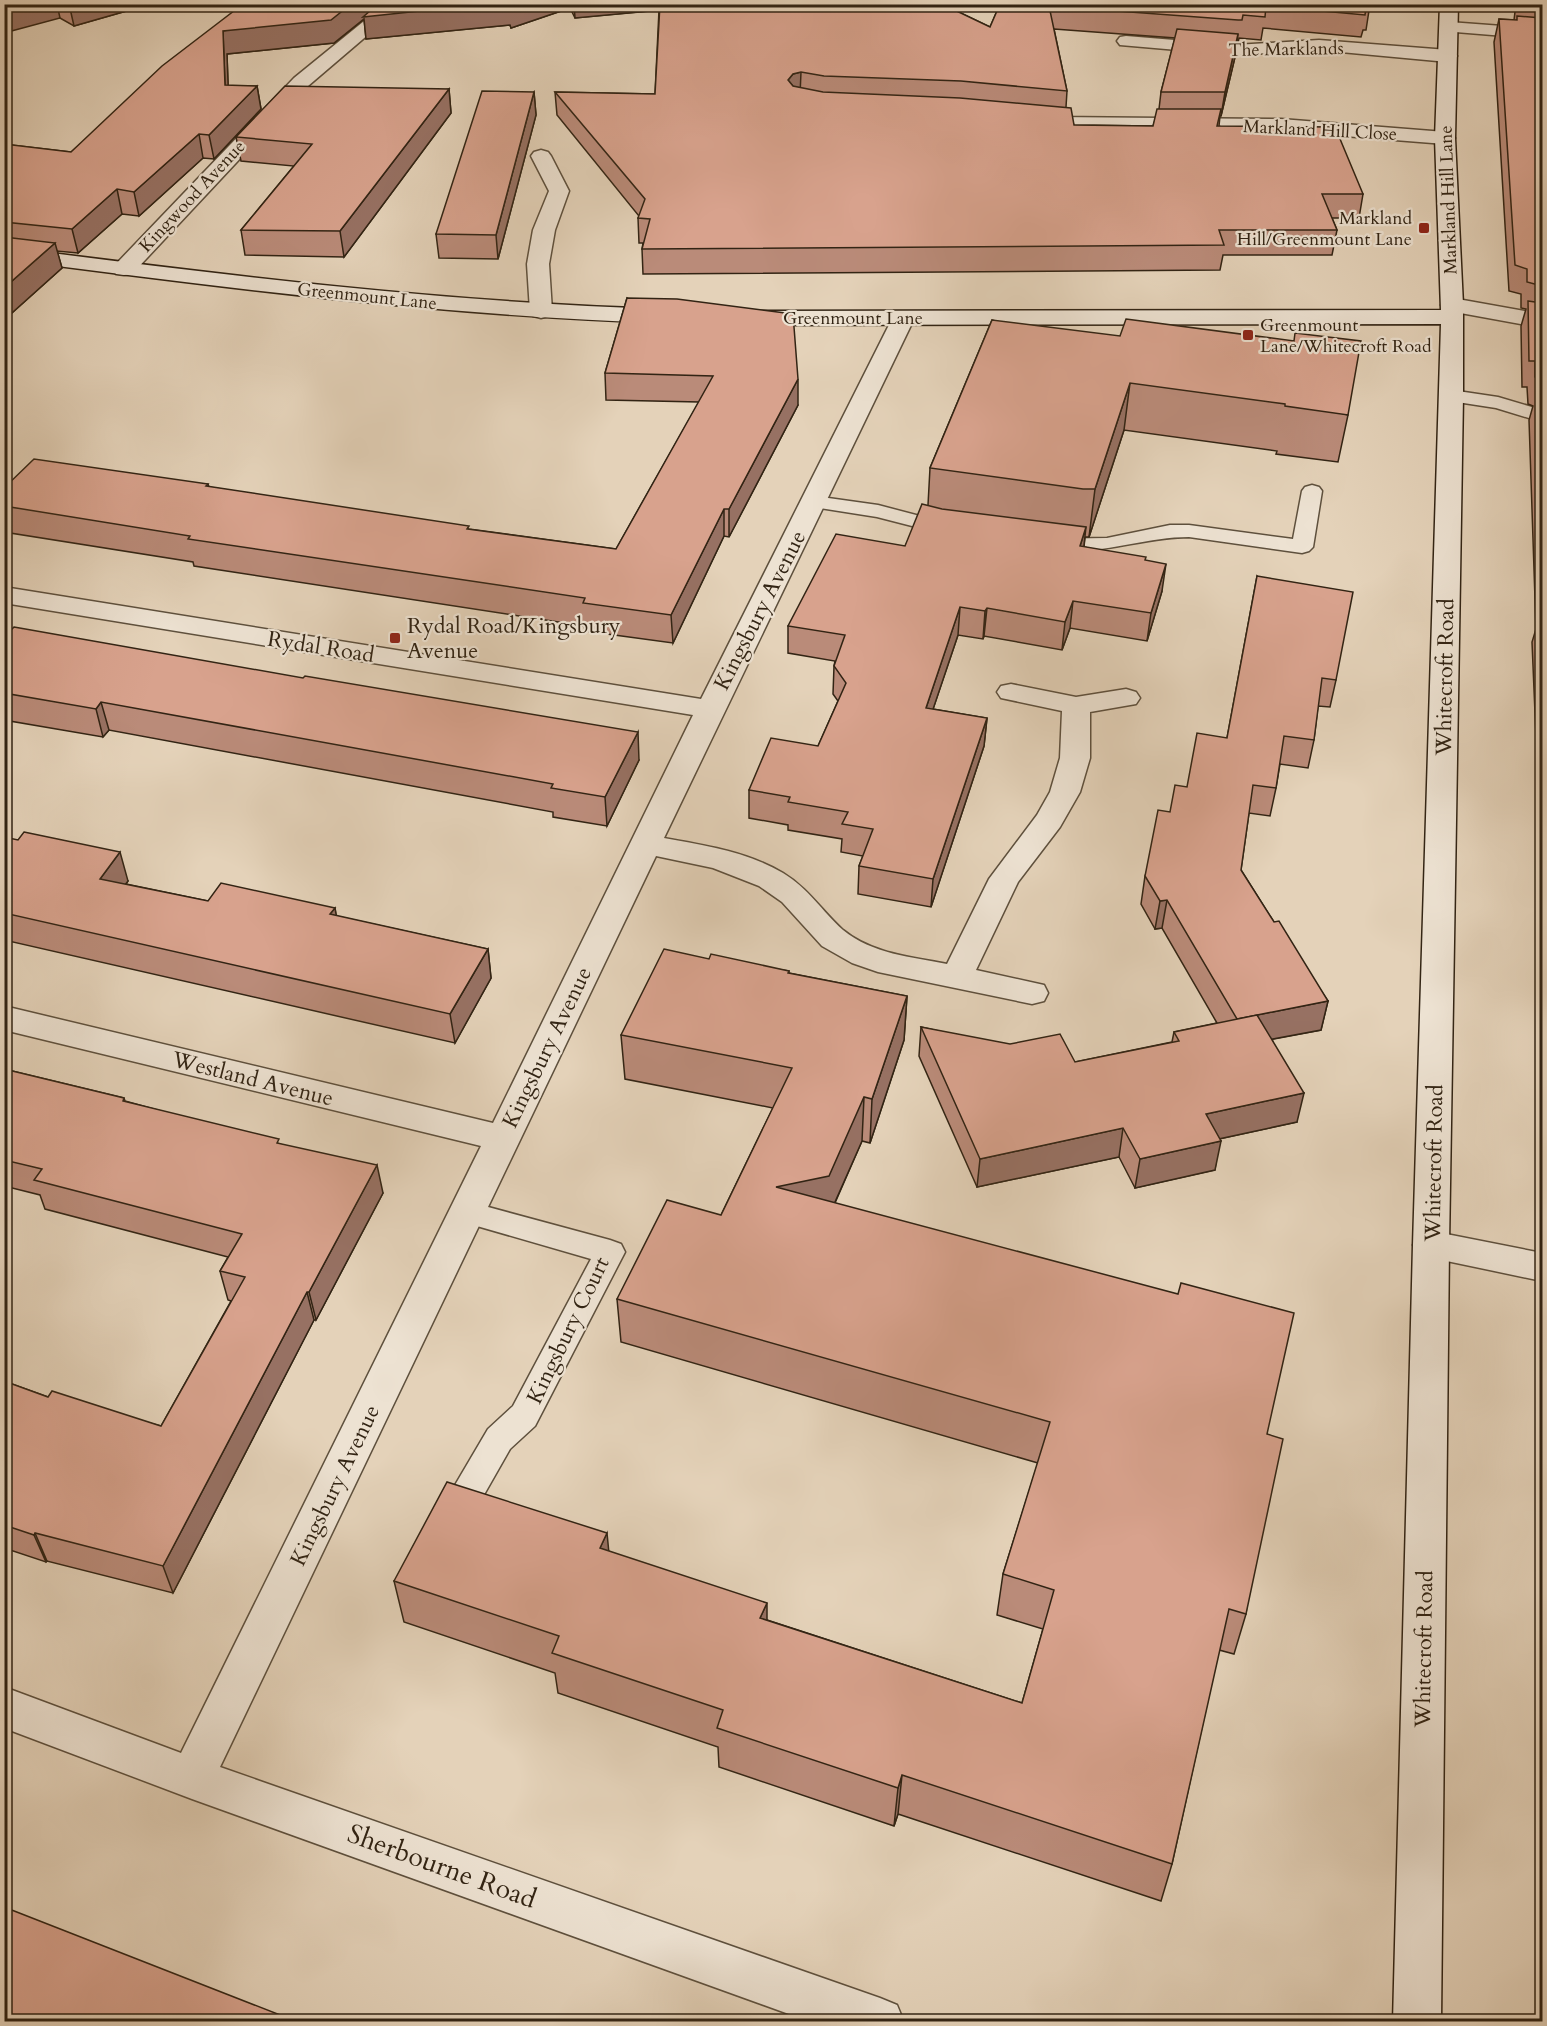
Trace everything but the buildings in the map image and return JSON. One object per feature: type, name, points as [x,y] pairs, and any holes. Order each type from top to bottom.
[{"type":"street","name":"Kingwood Avenue","points":[[124,268],[301,82],[396,4]]},
{"type":"street","name":"Markland Hill Lane","points":[[1449,4],[1445,138],[1452,311],[1542,321]]},
{"type":"street","points":[[1161,44],[1167,26]]},
{"type":"street","points":[[1449,27],[1542,34]]},
{"type":"street","name":"The Marklands","points":[[1126,41],[1235,50],[1319,45],[1448,56]]},
{"type":"street","name":"Markland Hill Close","points":[[1012,118],[1055,123],[1281,125],[1445,138]]},
{"type":"street","points":[[541,156],[559,191],[544,230],[538,264],[541,311]]},
{"type":"street","name":"Greenmount Lane","points":[[4,254],[408,301],[541,311],[685,317]]},
{"type":"street","name":"Greenmount Lane","points":[[733,317],[903,319],[1452,311]]},
{"type":"street","name":"Whitecroft Road","points":[[1417,2022],[1431,1245],[1452,311]]},
{"type":"street","name":"Kingsbury Avenue","points":[[192,1778],[501,1138],[646,844],[708,709],[814,502],[903,319]]},
{"type":"street","name":"Rydal Road","points":[[4,595],[708,709]]},
{"type":"street","points":[[1011,692],[1076,706],[1126,698]]},
{"type":"street","points":[[957,977],[1004,879],[1049,820],[1065,792],[1075,758],[1076,706]]},
{"type":"street","points":[[646,844],[724,862],[767,878],[787,890],[839,943],[858,954],[878,961],[1032,993]]},
{"type":"street","name":"Westland Avenue","points":[[4,1018],[501,1138]]},
{"type":"street","points":[[1431,1245],[1542,1266]]},
{"type":"street","name":"Sherbourne Road","points":[[4,1707],[192,1778],[880,2022]]},
{"type":"lane","points":[[1451,396],[1498,402],[1542,416]]},
{"type":"lane","points":[[1032,541],[1077,546],[1107,544],[1170,531],[1189,531],[1302,547],[1312,491]]},
{"type":"lane","points":[[814,502],[878,511],[941,528],[976,533]]},
{"type":"lane","name":"Kingsbury Court","points":[[465,1497],[499,1439],[524,1416],[610,1252],[466,1212]]},
{"type":"place","name":"Markland Hill/Greenmount Lane","points":[[1424,228]]},
{"type":"place","name":"Greenmount Lane/Whitecroft Road","points":[[1248,335]]},
{"type":"place","name":"Rydal Road/Kingsbury Avenue","points":[[395,638]]}]
